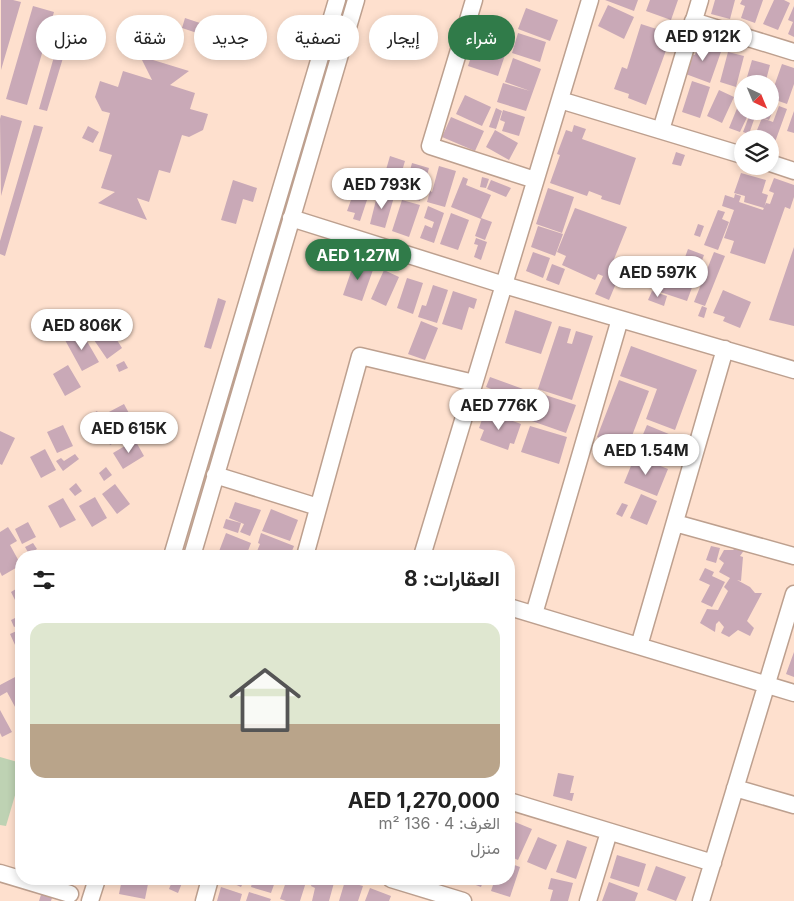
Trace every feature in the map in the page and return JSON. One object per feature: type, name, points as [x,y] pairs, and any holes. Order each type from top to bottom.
[{"type":"street","points":[[174,550],[337,0]]},
{"type":"street","points":[[194,550],[356,0]]},
{"type":"street","points":[[474,0],[430,146],[535,180]]},
{"type":"street","points":[[424,550],[590,0]]},
{"type":"street","points":[[661,130],[700,0]]},
{"type":"street","points":[[693,22],[794,52]]},
{"type":"street","points":[[560,100],[734,153]]},
{"type":"street","points":[[779,166],[794,171]]},
{"type":"street","points":[[291,218],[504,285],[794,370]]},
{"type":"street","points":[[534,614],[620,319]]},
{"type":"street","points":[[639,646],[724,350]]},
{"type":"street","points":[[307,550],[360,356],[474,383]]},
{"type":"street","points":[[215,475],[318,507]]},
{"type":"street","points":[[675,523],[794,556]]},
{"type":"street","points":[[701,901],[794,594]]},
{"type":"street","points":[[515,609],[794,693]]},
{"type":"street","points":[[736,788],[794,806]]},
{"type":"street","points":[[515,804],[712,864]]},
{"type":"street","points":[[588,901],[609,832]]},
{"type":"street","points":[[0,873],[15,877]]},
{"type":"street","points":[[47,885],[71,891]]},
{"type":"street","points":[[90,901],[94,885]]},
{"type":"street","points":[[204,901],[208,885]]},
{"type":"street","points":[[411,885],[463,901]]},
{"type":"green space","points":[[0,757],[15,761],[15,795],[6,826],[0,825]]},
{"type":"building","points":[[1,0],[21,2],[1,70]]},
{"type":"building","points":[[605,0],[638,0],[634,11]]},
{"type":"building","points":[[650,0],[678,0],[671,20],[646,11]]},
{"type":"building","points":[[715,0],[735,0],[730,19],[711,14]]},
{"type":"building","points":[[742,0],[763,0],[755,23],[741,18],[745,6],[740,4]]},
{"type":"building","points":[[774,0],[784,0],[790,3],[778,30],[763,24]]},
{"type":"building","points":[[608,5],[634,17],[624,39],[598,26]]},
{"type":"building","points":[[33,6],[54,12],[53,15],[36,15],[36,60],[40,60],[27,105],[6,99]]},
{"type":"building","points":[[794,6],[794,37],[788,34],[793,22],[788,20]]},
{"type":"building","points":[[526,8],[558,20],[550,41],[518,29]]},
{"type":"building","points":[[185,18],[194,21],[194,32],[184,29]]},
{"type":"building","points":[[641,24],[672,34],[646,105],[628,98],[629,94],[614,89],[622,67],[627,69]]},
{"type":"building","points":[[518,33],[546,42],[540,62],[515,54],[515,43]]},
{"type":"building","points":[[700,41],[722,49],[710,83],[683,73],[690,54],[695,55]]},
{"type":"building","points":[[728,52],[744,56],[739,75],[734,75],[734,86],[720,82]]},
{"type":"building","points":[[515,59],[541,69],[526,111],[497,102],[503,83],[530,91],[505,82],[512,60]]},
{"type":"building","points":[[53,60],[62,60],[47,111],[39,109]]},
{"type":"building","points":[[142,60],[153,60],[189,71],[170,85],[195,93],[190,109],[208,114],[203,130],[189,137],[182,135],[170,173],[159,170],[149,202],[137,198],[147,220],[98,203],[115,192],[101,188],[112,155],[99,151],[110,113],[102,111],[95,97],[100,81],[118,87],[123,71],[152,80]]},
{"type":"building","points":[[470,60],[503,60],[498,76],[468,66]]},
{"type":"building","points":[[752,60],[770,65],[767,75],[748,75]]},
{"type":"building","points":[[782,64],[794,68],[794,84],[787,104],[779,101],[778,75]]},
{"type":"building","points":[[692,81],[710,87],[700,118],[682,112]]},
{"type":"building","points":[[719,90],[734,97],[722,123],[707,116]]},
{"type":"building","points":[[465,95],[491,107],[482,126],[456,114]]},
{"type":"building","points":[[779,106],[787,109],[779,131],[757,130],[761,120],[773,122],[774,120],[779,120]]},
{"type":"building","points":[[496,108],[502,111],[496,129],[489,127]]},
{"type":"building","points":[[503,110],[525,117],[519,136],[502,131],[505,122],[500,120]]},
{"type":"building","points":[[794,111],[794,133],[787,131]]},
{"type":"building","points":[[1,115],[22,121],[1,196],[0,119]]},
{"type":"building","points":[[734,116],[734,120],[746,120],[741,130],[729,128]]},
{"type":"building","points":[[451,117],[484,131],[475,151],[442,137]]},
{"type":"building","points":[[748,120],[754,120],[750,130],[744,130]]},
{"type":"building","points":[[34,125],[43,127],[5,256],[0,254],[0,241]]},
{"type":"building","points":[[574,125],[586,129],[582,139],[636,158],[620,205],[601,199],[602,196],[589,191],[587,196],[550,183],[560,155],[557,154],[566,130],[572,132]]},
{"type":"building","points":[[88,126],[99,132],[93,143],[82,138]]},
{"type":"building","points":[[495,130],[518,143],[509,160],[486,147]]},
{"type":"building","points":[[676,152],[685,155],[681,166],[672,164]]},
{"type":"building","points":[[390,156],[405,161],[396,191],[381,187]]},
{"type":"building","points":[[412,163],[429,168],[420,201],[403,196]]},
{"type":"building","points":[[439,166],[456,171],[445,207],[427,202],[430,191],[432,192]]},
{"type":"building","points":[[740,175],[766,180],[762,193],[768,195],[764,208],[744,202],[745,196],[734,193]]},
{"type":"building","points":[[463,177],[468,179],[466,185],[491,195],[481,218],[492,222],[485,240],[475,236],[481,219],[451,207]]},
{"type":"building","points":[[482,177],[489,179],[486,188],[480,187]]},
{"type":"building","points":[[774,178],[794,185],[794,197],[790,209],[785,207],[765,264],[730,253],[734,241],[724,238],[734,210],[722,206],[725,195],[734,198],[735,194],[741,196],[739,202],[763,210],[766,203],[770,204],[774,193],[769,191]]},
{"type":"building","points":[[233,180],[257,188],[253,202],[243,199],[236,224],[221,220]]},
{"type":"building","points":[[491,180],[511,188],[506,197],[487,189]]},
{"type":"building","points":[[352,185],[370,191],[360,221],[353,219],[355,213],[347,211],[351,200],[347,199]]},
{"type":"building","points":[[548,188],[574,197],[562,233],[536,224]]},
{"type":"building","points":[[378,192],[394,197],[385,228],[370,224]]},
{"type":"building","points":[[402,200],[420,205],[409,237],[392,231]]},
{"type":"building","points":[[428,206],[444,213],[434,243],[420,238],[425,225],[432,228],[434,222],[424,218]]},
{"type":"building","points":[[575,208],[627,227],[610,269],[620,274],[609,300],[595,294],[603,276],[598,274],[595,280],[562,265],[566,256],[557,252]]},
{"type":"building","points":[[718,210],[725,212],[722,219],[729,222],[718,250],[704,245]]},
{"type":"building","points":[[451,213],[469,220],[458,250],[440,244]]},
{"type":"building","points":[[698,224],[704,226],[700,237],[694,235]]},
{"type":"building","points":[[538,226],[563,234],[555,256],[531,247]]},
{"type":"building","points":[[476,238],[487,242],[481,260],[474,257],[478,245],[474,244]]},
{"type":"building","points":[[794,247],[794,326],[769,320]]},
{"type":"building","points":[[688,249],[704,255],[687,301],[654,290],[660,275],[653,273],[658,256],[682,263],[680,271]]},
{"type":"building","points":[[533,252],[550,258],[543,278],[526,271]]},
{"type":"building","points":[[714,252],[725,256],[705,306],[694,302]]},
{"type":"building","points":[[355,260],[374,267],[362,301],[343,295]]},
{"type":"building","points":[[552,264],[565,269],[559,285],[546,280]]},
{"type":"building","points":[[384,270],[399,277],[386,306],[371,299]]},
{"type":"building","points":[[407,278],[423,283],[413,314],[397,308]]},
{"type":"building","points":[[433,285],[448,290],[437,323],[418,317],[422,305],[426,306]]},
{"type":"building","points":[[723,290],[751,302],[740,328],[723,321],[725,317],[713,313]]},
{"type":"building","points":[[453,291],[477,299],[474,309],[469,307],[462,330],[442,324]]},
{"type":"building","points":[[652,291],[667,296],[664,306],[648,300]]},
{"type":"building","points":[[218,298],[226,301],[211,349],[204,347]]},
{"type":"building","points":[[702,306],[707,308],[704,318],[698,316]]},
{"type":"building","points":[[515,310],[552,322],[541,354],[505,343]]},
{"type":"building","points":[[421,321],[438,328],[425,360],[408,354]]},
{"type":"building","points":[[559,326],[571,329],[567,343],[572,344],[576,331],[593,336],[572,400],[538,389]]},
{"type":"building","points":[[110,329],[122,348],[107,359],[94,340]]},
{"type":"building","points":[[81,331],[99,362],[82,371],[65,340]]},
{"type":"building","points":[[631,346],[697,370],[675,430],[646,419],[657,389],[620,376]]},
{"type":"building","points":[[124,361],[128,368],[119,372],[116,365]]},
{"type":"building","points":[[68,365],[81,387],[65,396],[53,374]]},
{"type":"building","points":[[490,377],[531,392],[523,412],[520,410],[517,418],[485,406],[491,389],[486,387]]},
{"type":"building","points":[[619,380],[649,391],[627,449],[597,437]]},
{"type":"building","points":[[539,393],[576,405],[566,433],[529,420]]},
{"type":"building","points":[[124,404],[138,430],[110,445],[106,437],[116,431],[107,413]]},
{"type":"building","points":[[97,411],[108,431],[94,439],[83,419]]},
{"type":"building","points":[[485,411],[521,424],[514,444],[510,443],[508,450],[480,440],[484,430],[479,428]]},
{"type":"building","points":[[63,425],[73,446],[57,453],[47,432]]},
{"type":"building","points":[[647,425],[676,437],[665,465],[635,453]]},
{"type":"building","points":[[530,426],[567,437],[559,464],[521,452]]},
{"type":"building","points":[[0,431],[15,438],[2,465],[0,464]]},
{"type":"building","points":[[135,440],[144,456],[123,469],[113,453]]},
{"type":"building","points":[[45,449],[56,470],[41,478],[30,457]]},
{"type":"building","points":[[75,454],[79,459],[63,471],[56,461],[61,458],[64,461]]},
{"type":"building","points":[[635,456],[668,469],[657,496],[624,483]]},
{"type":"building","points":[[106,467],[112,475],[104,481],[99,473]]},
{"type":"building","points":[[76,483],[82,491],[75,496],[69,489]]},
{"type":"building","points":[[115,484],[130,504],[117,514],[102,494]]},
{"type":"building","points":[[641,494],[657,501],[647,525],[630,518]]},
{"type":"building","points":[[95,497],[107,518],[92,527],[79,506]]},
{"type":"building","points":[[63,498],[76,520],[60,528],[48,506]]},
{"type":"building","points":[[235,502],[261,510],[250,536],[240,532],[244,524],[229,518]]},
{"type":"building","points":[[622,503],[628,505],[622,517],[616,514]]},
{"type":"building","points":[[271,509],[298,520],[290,541],[262,531]]},
{"type":"building","points":[[226,519],[241,523],[238,533],[223,528]]},
{"type":"building","points":[[28,522],[36,537],[22,544],[15,529]]},
{"type":"building","points":[[8,527],[17,541],[10,545],[15,554],[15,568],[2,576],[0,572],[0,532]]},
{"type":"building","points":[[226,533],[251,543],[248,550],[220,550]]},
{"type":"building","points":[[261,533],[294,546],[292,550],[258,550],[260,544],[258,543]]},
{"type":"building","points":[[33,543],[37,549],[27,550],[25,547]]},
{"type":"building","points":[[738,545],[745,549],[740,556],[743,557],[741,581],[737,580],[750,587],[755,593],[762,593],[747,621],[754,628],[750,636],[738,630],[729,637],[721,633],[724,627],[719,621],[716,624],[715,632],[700,623],[707,609],[718,610],[728,591],[724,587],[730,578],[719,572],[724,563],[719,559],[724,550],[733,550]]},
{"type":"building","points":[[711,546],[720,548],[716,563],[706,560]]},
{"type":"building","points":[[705,568],[714,572],[712,576],[725,582],[712,607],[701,602],[710,585],[699,580]]},
{"type":"building","points":[[15,590],[15,600],[11,592]]},
{"type":"building","points":[[15,618],[15,627],[14,627],[11,620]]},
{"type":"building","points":[[15,632],[15,645],[10,634]]},
{"type":"building","points":[[794,652],[794,677],[786,674]]},
{"type":"building","points":[[15,677],[15,707],[7,692],[0,696],[0,685]]},
{"type":"building","points":[[0,710],[12,732],[2,737],[0,733]]},
{"type":"building","points":[[558,773],[574,776],[570,793],[574,793],[572,801],[553,796]]},
{"type":"building","points":[[515,822],[532,829],[518,860],[515,859]]},
{"type":"building","points":[[538,837],[557,845],[546,870],[527,862]]},
{"type":"building","points":[[567,840],[587,847],[576,879],[556,872]]},
{"type":"building","points":[[617,855],[646,864],[639,887],[610,878]]},
{"type":"building","points":[[515,865],[520,867],[515,882]]},
{"type":"building","points":[[656,866],[686,877],[676,901],[647,890]]},
{"type":"building","points":[[551,878],[573,883],[568,901],[550,901],[553,890],[548,889]]},
{"type":"building","points":[[609,882],[638,893],[635,901],[602,901]]},
{"type":"building","points":[[44,885],[56,885],[51,901],[39,901]]},
{"type":"building","points":[[121,885],[148,885],[145,899],[119,894]]},
{"type":"building","points":[[171,885],[181,885],[178,893],[169,889]]},
{"type":"building","points":[[252,885],[274,885],[271,893],[251,887]]},
{"type":"building","points":[[285,885],[305,885],[300,901],[280,899]]},
{"type":"building","points":[[333,885],[329,901],[312,901],[315,888],[311,886]]},
{"type":"building","points":[[344,885],[363,886],[358,901],[339,901]]},
{"type":"building","points":[[493,885],[514,885],[510,897],[491,891]]},
{"type":"building","points":[[221,887],[242,894],[240,901],[217,901]]},
{"type":"building","points":[[370,888],[391,896],[389,901],[365,901]]},
{"type":"building","points":[[249,892],[271,899],[270,901],[246,901]]}]
